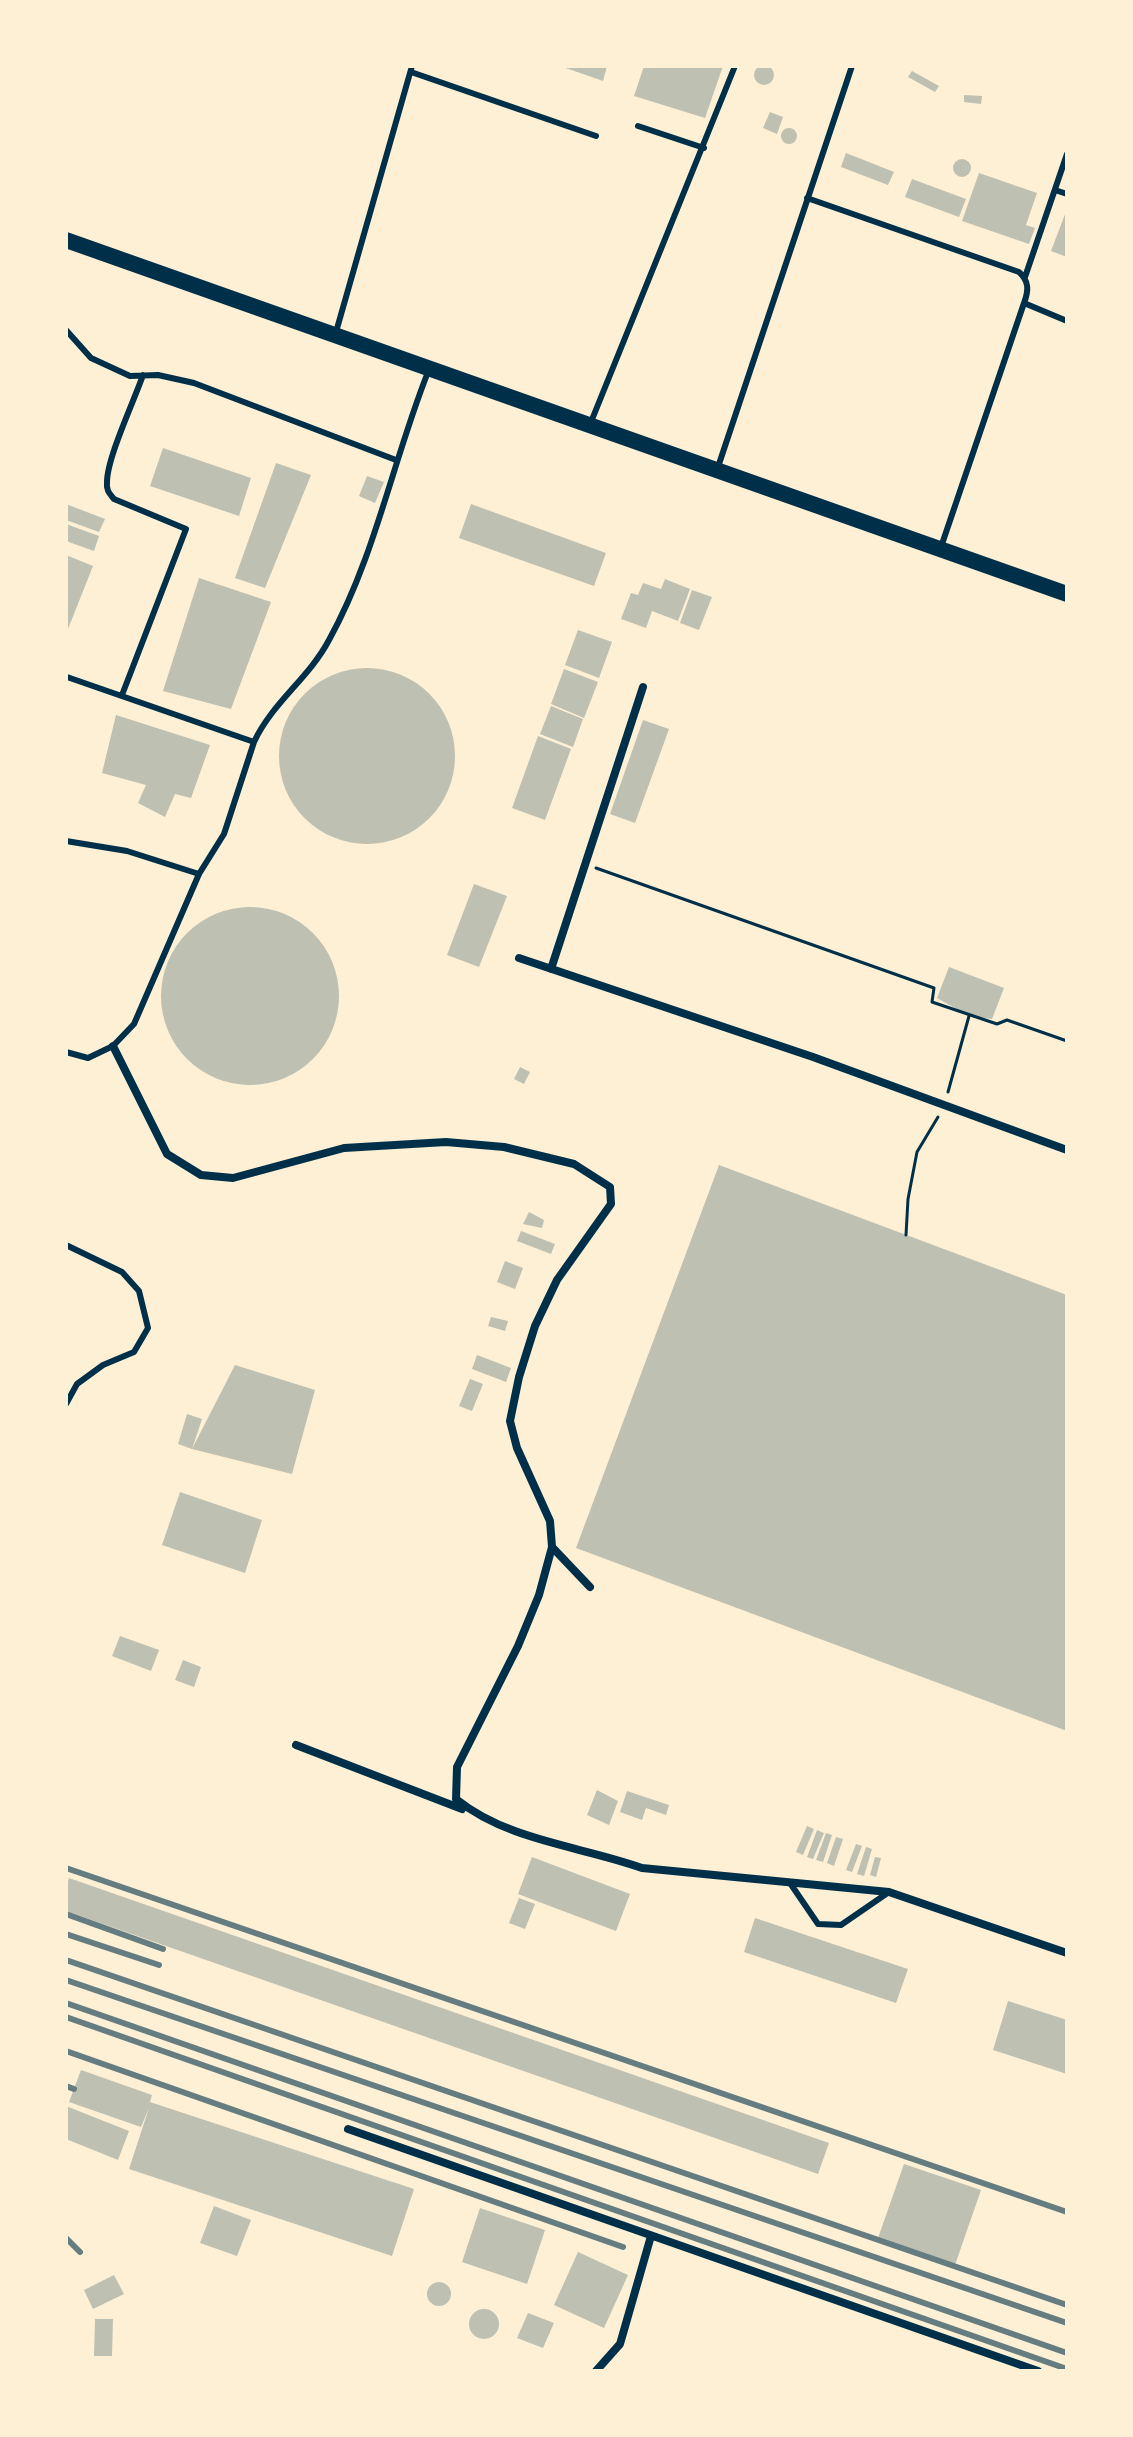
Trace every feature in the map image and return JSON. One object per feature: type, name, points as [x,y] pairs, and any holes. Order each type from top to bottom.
[{"type":"main road","points":[[66,240],[1067,594]]},
{"type":"street","points":[[551,969],[643,687]]},
{"type":"street","points":[[519,958],[813,1057],[1067,1150]]},
{"type":"street","points":[[113,1046],[167,1154],[201,1175],[233,1178],[344,1148],[446,1142],[504,1147],[574,1164],[610,1187],[611,1204],[557,1280],[535,1326],[519,1377],[510,1421],[517,1448],[550,1521],[552,1547],[539,1595],[518,1646],[457,1767],[456,1799],[474,1814]]},
{"type":"street","points":[[552,1547],[590,1587]]},
{"type":"street","points":[[296,1745],[518,1831],[642,1868],[889,1892],[1067,1953]]},
{"type":"street","points":[[348,2129],[1038,2371]]},
{"type":"street","points":[[596,2371],[620,2344],[651,2236]]},
{"type":"lane","points":[[590,425],[735,66]]},
{"type":"lane","points":[[717,470],[852,66]]},
{"type":"lane","points":[[335,335],[411,69],[596,136]]},
{"type":"lane","points":[[638,126],[704,148]]},
{"type":"lane","points":[[940,549],[1028,293],[1025,277],[1067,154]]},
{"type":"lane","points":[[1055,190],[1067,194]]},
{"type":"lane","points":[[807,198],[1019,272],[1025,277]]},
{"type":"lane","points":[[1024,303],[1067,321]]},
{"type":"lane","points":[[66,330],[91,358],[130,376],[158,375],[194,383],[396,460]]},
{"type":"lane","points":[[66,1052],[88,1058],[113,1046],[134,1024],[199,874],[224,834],[254,742],[268,716],[316,662],[330,640],[371,540],[429,368]]},
{"type":"lane","points":[[122,695],[186,529],[114,499],[107,491],[106,480],[113,457],[143,375]]},
{"type":"lane","points":[[67,677],[254,742]]},
{"type":"lane","points":[[66,841],[127,851],[199,874]]},
{"type":"lane","points":[[66,1245],[122,1272],[139,1291],[148,1328],[134,1352],[103,1365],[77,1384],[66,1404]]},
{"type":"lane","points":[[790,1883],[818,1924],[841,1925],[889,1892]]},
{"type":"path","points":[[585,864],[934,988],[932,1002],[969,1016],[997,1024],[1007,1020],[1067,1041]]},
{"type":"path","points":[[948,1090],[969,1016]]},
{"type":"path","points":[[906,1235],[908,1199],[917,1152],[940,1114]]},
{"type":"building","points":[[764,65],[771,68],[774,75],[771,82],[764,85],[757,82],[754,75],[757,68]]},
{"type":"building","points":[[560,66],[607,66],[603,81]]},
{"type":"building","points":[[644,66],[723,66],[705,118],[634,96]]},
{"type":"building","points":[[912,71],[939,86],[935,92],[908,77]]},
{"type":"building","points":[[964,95],[982,96],[981,104],[964,102]]},
{"type":"building","points":[[770,112],[783,117],[777,134],[763,128]]},
{"type":"building","points":[[789,128],[795,130],[795,142],[789,144],[783,142],[781,136],[783,130]]},
{"type":"building","points":[[846,153],[894,172],[888,185],[841,167]]},
{"type":"building","points":[[962,159],[971,168],[962,177],[953,168]]},
{"type":"building","points":[[979,173],[1037,193],[1026,225],[1035,228],[1029,244],[962,221]]},
{"type":"building","points":[[912,179],[966,199],[959,217],[905,197]]},
{"type":"building","points":[[1067,209],[1067,257],[1051,251]]},
{"type":"building","points":[[163,448],[251,478],[239,516],[150,486]]},
{"type":"building","points":[[276,463],[311,475],[265,588],[235,578]]},
{"type":"building","points":[[367,476],[384,482],[375,503],[359,496]]},
{"type":"building","points":[[66,504],[105,519],[99,532],[66,520]]},
{"type":"building","points":[[471,504],[606,553],[594,586],[459,538]]},
{"type":"building","points":[[66,524],[99,536],[94,551],[66,541]]},
{"type":"building","points":[[66,555],[93,566],[66,634]]},
{"type":"building","points":[[199,578],[271,602],[231,709],[163,691]]},
{"type":"building","points":[[665,579],[690,589],[678,621],[652,611],[646,628],[621,619],[631,593],[638,595],[643,583],[661,589]]},
{"type":"building","points":[[692,590],[712,597],[699,630],[680,623]]},
{"type":"building","points":[[578,630],[612,642],[599,678],[565,665]]},
{"type":"building","points":[[367,668],[401,674],[430,693],[449,722],[455,756],[449,790],[430,819],[401,838],[367,844],[333,838],[304,819],[285,790],[279,756],[285,722],[304,693],[333,674]]},
{"type":"building","points":[[564,669],[598,682],[584,718],[551,704]]},
{"type":"building","points":[[551,706],[583,719],[573,747],[540,734]]},
{"type":"building","points":[[116,715],[210,745],[191,798],[175,794],[165,817],[138,803],[146,785],[102,773]]},
{"type":"building","points":[[643,720],[669,729],[635,823],[610,814]]},
{"type":"building","points":[[538,736],[571,749],[545,820],[512,808]]},
{"type":"building","points":[[474,884],[507,896],[479,967],[447,955]]},
{"type":"building","points":[[250,907],[284,914],[313,933],[332,962],[339,996],[332,1030],[313,1059],[284,1078],[250,1085],[216,1078],[187,1059],[168,1030],[161,996],[168,962],[187,933],[216,914]]},
{"type":"building","points":[[949,967],[1004,988],[992,1019],[969,1016],[937,998]]},
{"type":"building","points":[[520,1067],[530,1072],[524,1084],[514,1079]]},
{"type":"building","points":[[719,1165],[1067,1295],[1067,1731],[576,1548]]},
{"type":"building","points":[[529,1212],[544,1220],[542,1228],[523,1224]]},
{"type":"building","points":[[521,1231],[555,1244],[551,1254],[517,1241]]},
{"type":"building","points":[[505,1261],[523,1268],[515,1289],[497,1282]]},
{"type":"building","points":[[491,1317],[508,1321],[505,1331],[488,1326]]},
{"type":"building","points":[[477,1355],[511,1368],[506,1382],[472,1369]]},
{"type":"building","points":[[235,1365],[315,1390],[292,1474],[192,1449]]},
{"type":"building","points":[[470,1379],[483,1384],[472,1411],[459,1406]]},
{"type":"building","points":[[187,1414],[202,1419],[192,1449],[178,1444]]},
{"type":"building","points":[[180,1492],[262,1520],[245,1573],[162,1545]]},
{"type":"building","points":[[120,1636],[159,1650],[151,1671],[112,1656]]},
{"type":"building","points":[[183,1660],[201,1667],[194,1687],[175,1680]]},
{"type":"building","points":[[597,1790],[618,1801],[609,1825],[587,1815]]},
{"type":"building","points":[[627,1791],[669,1805],[666,1815],[646,1808],[642,1820],[620,1812]]},
{"type":"building","points":[[807,1826],[814,1829],[803,1855],[796,1852]]},
{"type":"building","points":[[817,1830],[824,1833],[813,1859],[807,1857]]},
{"type":"building","points":[[826,1833],[832,1835],[823,1862],[816,1860]]},
{"type":"building","points":[[836,1837],[843,1839],[834,1866],[827,1863]]},
{"type":"building","points":[[856,1844],[862,1846],[852,1872],[846,1870]]},
{"type":"building","points":[[866,1847],[872,1849],[864,1876],[857,1874]]},
{"type":"building","points":[[532,1857],[630,1894],[616,1931],[518,1894]]},
{"type":"building","points":[[875,1857],[881,1858],[876,1877],[870,1875]]},
{"type":"building","points":[[69,1878],[829,2143],[818,2174],[66,1911]]},
{"type":"building","points":[[519,1898],[535,1904],[525,1929],[509,1923]]},
{"type":"building","points":[[755,1918],[908,1969],[896,2003],[744,1952]]},
{"type":"building","points":[[1008,2001],[1067,2020],[1067,2074],[993,2050]]},
{"type":"building","points":[[81,2070],[152,2095],[150,2102],[414,2189],[392,2256],[129,2169],[149,2108],[141,2127],[69,2102]]},
{"type":"building","points":[[66,2106],[129,2131],[118,2160],[66,2139]]},
{"type":"building","points":[[904,2164],[981,2190],[955,2265],[878,2238]]},
{"type":"building","points":[[214,2206],[251,2220],[237,2256],[200,2243]]},
{"type":"building","points":[[480,2208],[545,2230],[527,2284],[462,2262]]},
{"type":"building","points":[[578,2252],[628,2275],[604,2328],[554,2305]]},
{"type":"building","points":[[114,2275],[124,2294],[93,2309],[84,2290]]},
{"type":"building","points":[[439,2282],[450,2289],[451,2294],[444,2305],[439,2306],[428,2299],[427,2294],[434,2283]]},
{"type":"building","points":[[484,2309],[495,2313],[499,2324],[495,2335],[484,2339],[473,2335],[469,2324],[473,2313]]},
{"type":"building","points":[[528,2313],[554,2323],[543,2348],[517,2338]]},
{"type":"building","points":[[95,2319],[113,2319],[112,2356],[94,2356]]},
{"type":"railway","points":[[66,1868],[1067,2212]]},
{"type":"railway","points":[[66,1914],[163,1949]]},
{"type":"railway","points":[[66,1934],[159,1965]]},
{"type":"railway","points":[[66,1960],[1067,2305]]},
{"type":"railway","points":[[66,1980],[1067,2323]]},
{"type":"railway","points":[[66,2003],[1067,2353]]},
{"type":"railway","points":[[66,2017],[1067,2369]]},
{"type":"railway","points":[[66,2051],[623,2247]]},
{"type":"railway","points":[[66,2086],[74,2089]]},
{"type":"railway","points":[[66,2238],[80,2252]]}]
